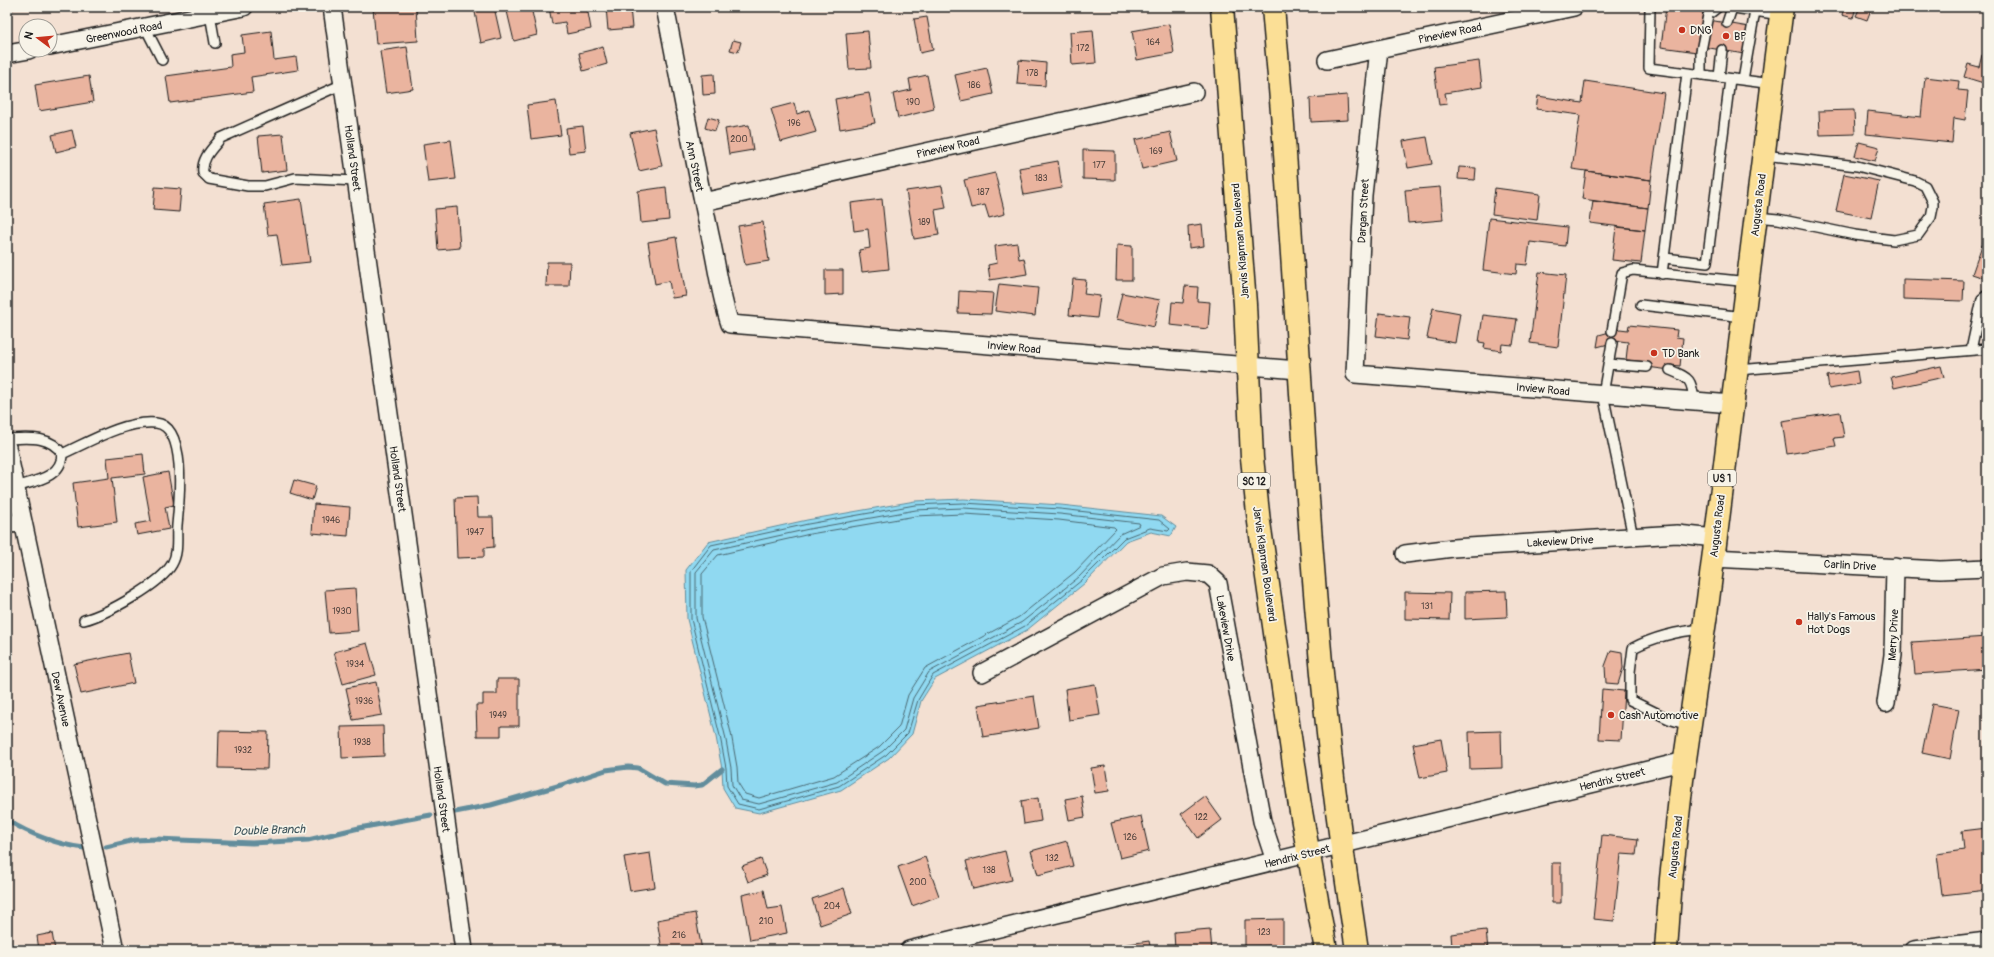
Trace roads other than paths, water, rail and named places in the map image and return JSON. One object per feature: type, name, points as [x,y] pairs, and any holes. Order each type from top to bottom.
[{"type":"main road","name":"Jarvis Klapman Boulevard","points":[[1222,7],[1248,366],[1251,451],[1259,522],[1283,696],[1326,950]]},
{"type":"main road","points":[[1273,7],[1285,153],[1298,370],[1329,749],[1341,845],[1357,950]]},
{"type":"main road","name":"Augusta Road","points":[[1666,950],[1671,879],[1685,761],[1704,628],[1732,404],[1738,370],[1782,11]]},
{"type":"street","name":"Greenwood Road","points":[[58,44],[244,7]]},
{"type":"street","name":"Holland Street","points":[[332,7],[464,950]]},
{"type":"street","name":"Ann Street","points":[[665,7],[682,102],[723,302],[730,324]]},
{"type":"street","name":"Pineview Road","points":[[1327,60],[1574,7]]},
{"type":"street","name":"Dargan Street","points":[[1355,374],[1363,195],[1379,49]]},
{"type":"street","points":[[7,54],[18,52]]},
{"type":"street","name":"Pineview Road","points":[[703,202],[1194,92]]},
{"type":"street","name":"Inview Road","points":[[730,324],[1298,370]]},
{"type":"street","name":"Inview Road","points":[[1355,374],[1732,404]]},
{"type":"street","name":"Dew Avenue","points":[[7,447],[16,487],[15,524],[115,950]]},
{"type":"street","name":"Lakeview Drive","points":[[1405,554],[1453,548],[1677,534],[1714,548]]},
{"type":"street","name":"Carlin Drive","points":[[1714,548],[1895,567],[1940,570],[1987,568]]},
{"type":"street","name":"Merry Drive","points":[[1886,703],[1893,654],[1895,567]]},
{"type":"street","name":"Lakeview Drive","points":[[982,673],[1163,576],[1187,572],[1208,574],[1218,583],[1262,821],[1275,861]]},
{"type":"street","name":"Hendrix Street","points":[[909,950],[946,946],[1275,861],[1685,761]]},
{"type":"street","points":[[1914,950],[1987,941]]},
{"type":"lane","points":[[1650,7],[1649,68],[1773,84]]},
{"type":"lane","points":[[1701,75],[1701,51],[1708,15],[1718,7]]},
{"type":"lane","points":[[1727,23],[1729,7],[1755,11],[1782,11]]},
{"type":"lane","points":[[1743,80],[1755,11]]},
{"type":"lane","points":[[210,14],[215,43]]},
{"type":"lane","points":[[145,27],[162,60]]},
{"type":"lane","points":[[1720,77],[1722,50]]},
{"type":"lane","points":[[1662,274],[1687,73]]},
{"type":"lane","points":[[1665,258],[1707,263],[1730,79]]},
{"type":"lane","points":[[343,84],[222,138],[209,153],[202,165],[203,173],[209,179],[248,186],[265,186],[295,178],[356,181]]},
{"type":"lane","points":[[1756,217],[1778,219],[1855,235],[1894,240],[1918,235],[1931,217],[1933,207],[1933,202],[1925,186],[1915,181],[1857,166],[1764,155]]},
{"type":"lane","points":[[1612,331],[1622,273],[1633,270],[1749,282]]},
{"type":"lane","points":[[1971,350],[1982,299],[1987,295]]},
{"type":"lane","points":[[1641,305],[1744,317]]},
{"type":"lane","points":[[1612,343],[1603,394],[1633,537]]},
{"type":"lane","points":[[1738,370],[1987,349]]},
{"type":"lane","points":[[1608,364],[1647,367]]},
{"type":"lane","points":[[1670,370],[1685,376],[1692,384],[1694,401]]},
{"type":"lane","points":[[62,454],[105,434],[135,425],[157,423],[164,426],[172,434],[177,447],[181,487],[177,549],[174,562],[164,575],[109,612],[84,620]]},
{"type":"lane","points":[[7,439],[39,439],[50,442],[58,448],[62,454],[60,466],[51,475],[16,487]]},
{"type":"lane","points":[[1690,726],[1669,719],[1630,700],[1630,672],[1633,648],[1655,638],[1681,631],[1704,628]]},
{"type":"water","points":[[964,499],[1061,505],[1161,516],[1176,527],[1171,536],[1151,532],[1126,541],[1085,583],[1027,630],[935,679],[921,701],[912,734],[889,758],[841,790],[759,813],[735,808],[723,788],[722,769],[716,737],[687,619],[686,570],[708,542],[807,520],[915,501]]},
{"type":"waterway","name":"Double Branch","points":[[455,812],[491,805],[561,785],[606,770],[628,767],[638,768],[665,784],[694,786],[702,785],[722,769]]},
{"type":"waterway","name":"Double Branch","points":[[106,847],[135,840],[157,839],[252,843],[308,840],[359,828],[431,815]]},
{"type":"waterway","name":"Double Branch","points":[[7,820],[44,838],[84,848]]},
{"type":"place","name":"DNG","points":[[1682,30]]},
{"type":"place","name":"BP","points":[[1726,36]]},
{"type":"place","name":"TD Bank","points":[[1654,353]]},
{"type":"place","name":"Hally's Famous Hot Dogs","points":[[1799,622]]},
{"type":"place","name":"Cash Automotive","points":[[1611,715]]}]
